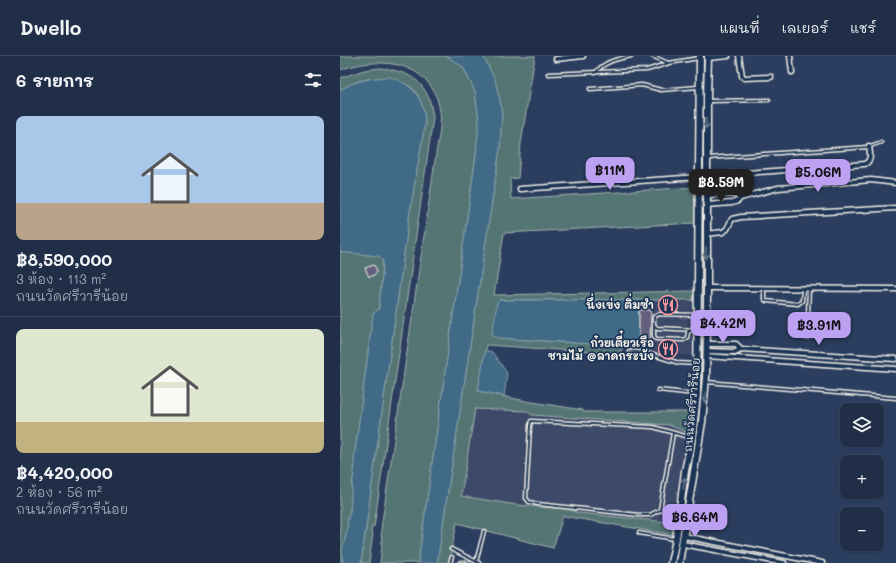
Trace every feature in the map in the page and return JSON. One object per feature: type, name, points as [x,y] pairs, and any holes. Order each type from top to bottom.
[{"type":"main road","name":"ถนนวัดศรีวารีน้อย","points":[[672,563],[685,471],[692,438],[697,395],[698,343],[695,330],[698,316],[700,57]]},
{"type":"main road","name":"ถนนวัดศรีวารีน้อย","points":[[680,563],[702,422],[706,382],[706,101],[708,57]]},
{"type":"main road","points":[[699,177],[706,176]]},
{"type":"main road","points":[[698,343],[707,344]]},
{"type":"main road","points":[[698,351],[706,354]]},
{"type":"street","points":[[556,60],[583,56]]},
{"type":"street","points":[[708,57],[728,56]]},
{"type":"street","points":[[739,56],[742,76],[744,78],[771,77]]},
{"type":"street","points":[[790,56],[792,72]]},
{"type":"street","points":[[706,176],[865,164],[870,158],[869,146]]},
{"type":"street","points":[[520,189],[699,177]]},
{"type":"street","points":[[706,206],[732,203],[738,201],[740,198],[778,188],[871,180],[896,183]]},
{"type":"street","points":[[706,195],[730,194],[737,195],[740,198]]},
{"type":"street","points":[[706,234],[723,232],[727,229],[732,219],[741,217],[896,208]]},
{"type":"street","points":[[707,288],[896,288]]},
{"type":"street","points":[[707,344],[736,344],[741,350]]},
{"type":"street","points":[[706,354],[735,352],[741,350],[896,359]]},
{"type":"street","points":[[706,354],[896,369]]},
{"type":"street","points":[[684,536],[822,563]]},
{"type":"street","points":[[714,550],[715,543]]},
{"type":"street","points":[[683,544],[784,563]]},
{"type":"street","points":[[772,561],[773,554]]},
{"type":"lane","points":[[595,73],[604,64],[616,59],[632,56]]},
{"type":"lane","points":[[652,56],[669,63]]},
{"type":"lane","points":[[548,74],[648,70],[669,63],[700,57]]},
{"type":"lane","points":[[590,89],[642,85],[661,90],[699,87]]},
{"type":"lane","points":[[706,101],[769,100]]},
{"type":"lane","points":[[706,158],[869,146],[881,142]]},
{"type":"lane","points":[[764,288],[764,299],[766,301],[798,304],[802,301],[803,288]]},
{"type":"lane","points":[[807,338],[809,288]]},
{"type":"lane","points":[[695,330],[688,332],[684,340],[656,339],[654,336],[654,317],[656,315],[698,316]]},
{"type":"lane","points":[[654,324],[657,328],[695,330]]},
{"type":"lane","points":[[629,351],[650,354],[679,363],[697,364]]},
{"type":"lane","points":[[706,382],[896,398]]},
{"type":"lane","points":[[658,390],[697,395]]},
{"type":"lane","points":[[679,515],[660,510],[650,514],[639,515],[529,502],[526,498],[526,494],[530,426],[531,421],[653,427],[692,438]]},
{"type":"lane","points":[[660,510],[673,433]]},
{"type":"lane","points":[[451,549],[478,562],[484,531]]},
{"type":"lane","points":[[639,533],[676,539]]},
{"type":"lane","points":[[450,563],[452,556]]},
{"type":"lane","points":[[460,563],[466,563]]},
{"type":"shaded area","points":[[447,56],[483,56],[495,80],[502,110],[500,148],[437,563],[418,563],[476,155],[479,121],[475,91],[463,67]]},
{"type":"shaded area","points":[[389,77],[405,84],[416,94],[420,100],[425,123],[409,217],[361,563],[343,563],[342,550],[350,512],[355,465],[354,460],[373,314],[379,309],[383,260],[379,256],[340,252],[340,90],[364,80]]},
{"type":"shaded area","points":[[500,300],[639,300],[639,347],[499,338],[492,335],[497,303]]},
{"type":"shaded area","points":[[639,300],[694,300],[694,356],[639,351]]},
{"type":"shaded area","points":[[485,350],[492,352],[507,373],[504,396],[478,391]]},
{"type":"shaded area","points":[[475,409],[527,411],[532,415],[669,425],[690,434],[676,523],[579,513],[568,509],[517,505],[461,496]]},
{"type":"green space","points":[[340,56],[447,56],[463,67],[475,91],[479,121],[476,155],[418,563],[380,563],[382,545],[381,529],[439,136],[440,112],[433,91],[425,79],[413,71],[400,66],[385,63],[370,63],[340,70]]},
{"type":"green space","points":[[483,56],[535,56],[521,143],[518,178],[510,179],[511,199],[695,187],[695,223],[504,233],[494,295],[695,291],[694,300],[500,300],[499,338],[623,346],[620,354],[486,345],[478,391],[526,401],[583,410],[584,412],[692,412],[690,434],[669,425],[532,415],[527,411],[475,409],[461,496],[517,505],[568,509],[579,513],[676,523],[674,535],[563,516],[553,548],[457,523],[449,563],[437,563],[500,148],[502,110],[495,80]]},
{"type":"green space","points":[[380,68],[401,72],[417,81],[428,96],[433,118],[374,527],[372,526],[371,533],[373,533],[369,563],[361,563],[409,217],[425,123],[424,112],[418,95],[414,90],[403,83],[377,78],[358,81],[340,90],[340,78],[364,70]]},
{"type":"green space","points":[[340,252],[379,256],[383,260],[379,309],[373,314],[354,460],[355,465],[350,512],[343,550],[343,563],[340,563]]},
{"type":"building","points":[[374,265],[377,271],[374,275],[369,277],[365,268]]},
{"type":"building","points":[[639,310],[651,310],[650,344],[639,344]]},
{"type":"place","name":"นึ่งเข่ง ติ่มซำ","points":[[668,305]]},
{"type":"place","name":"ก๋วยเตี๋ยวเรือ ชามไม้ @ลาดกระบัง","points":[[668,349]]}]
